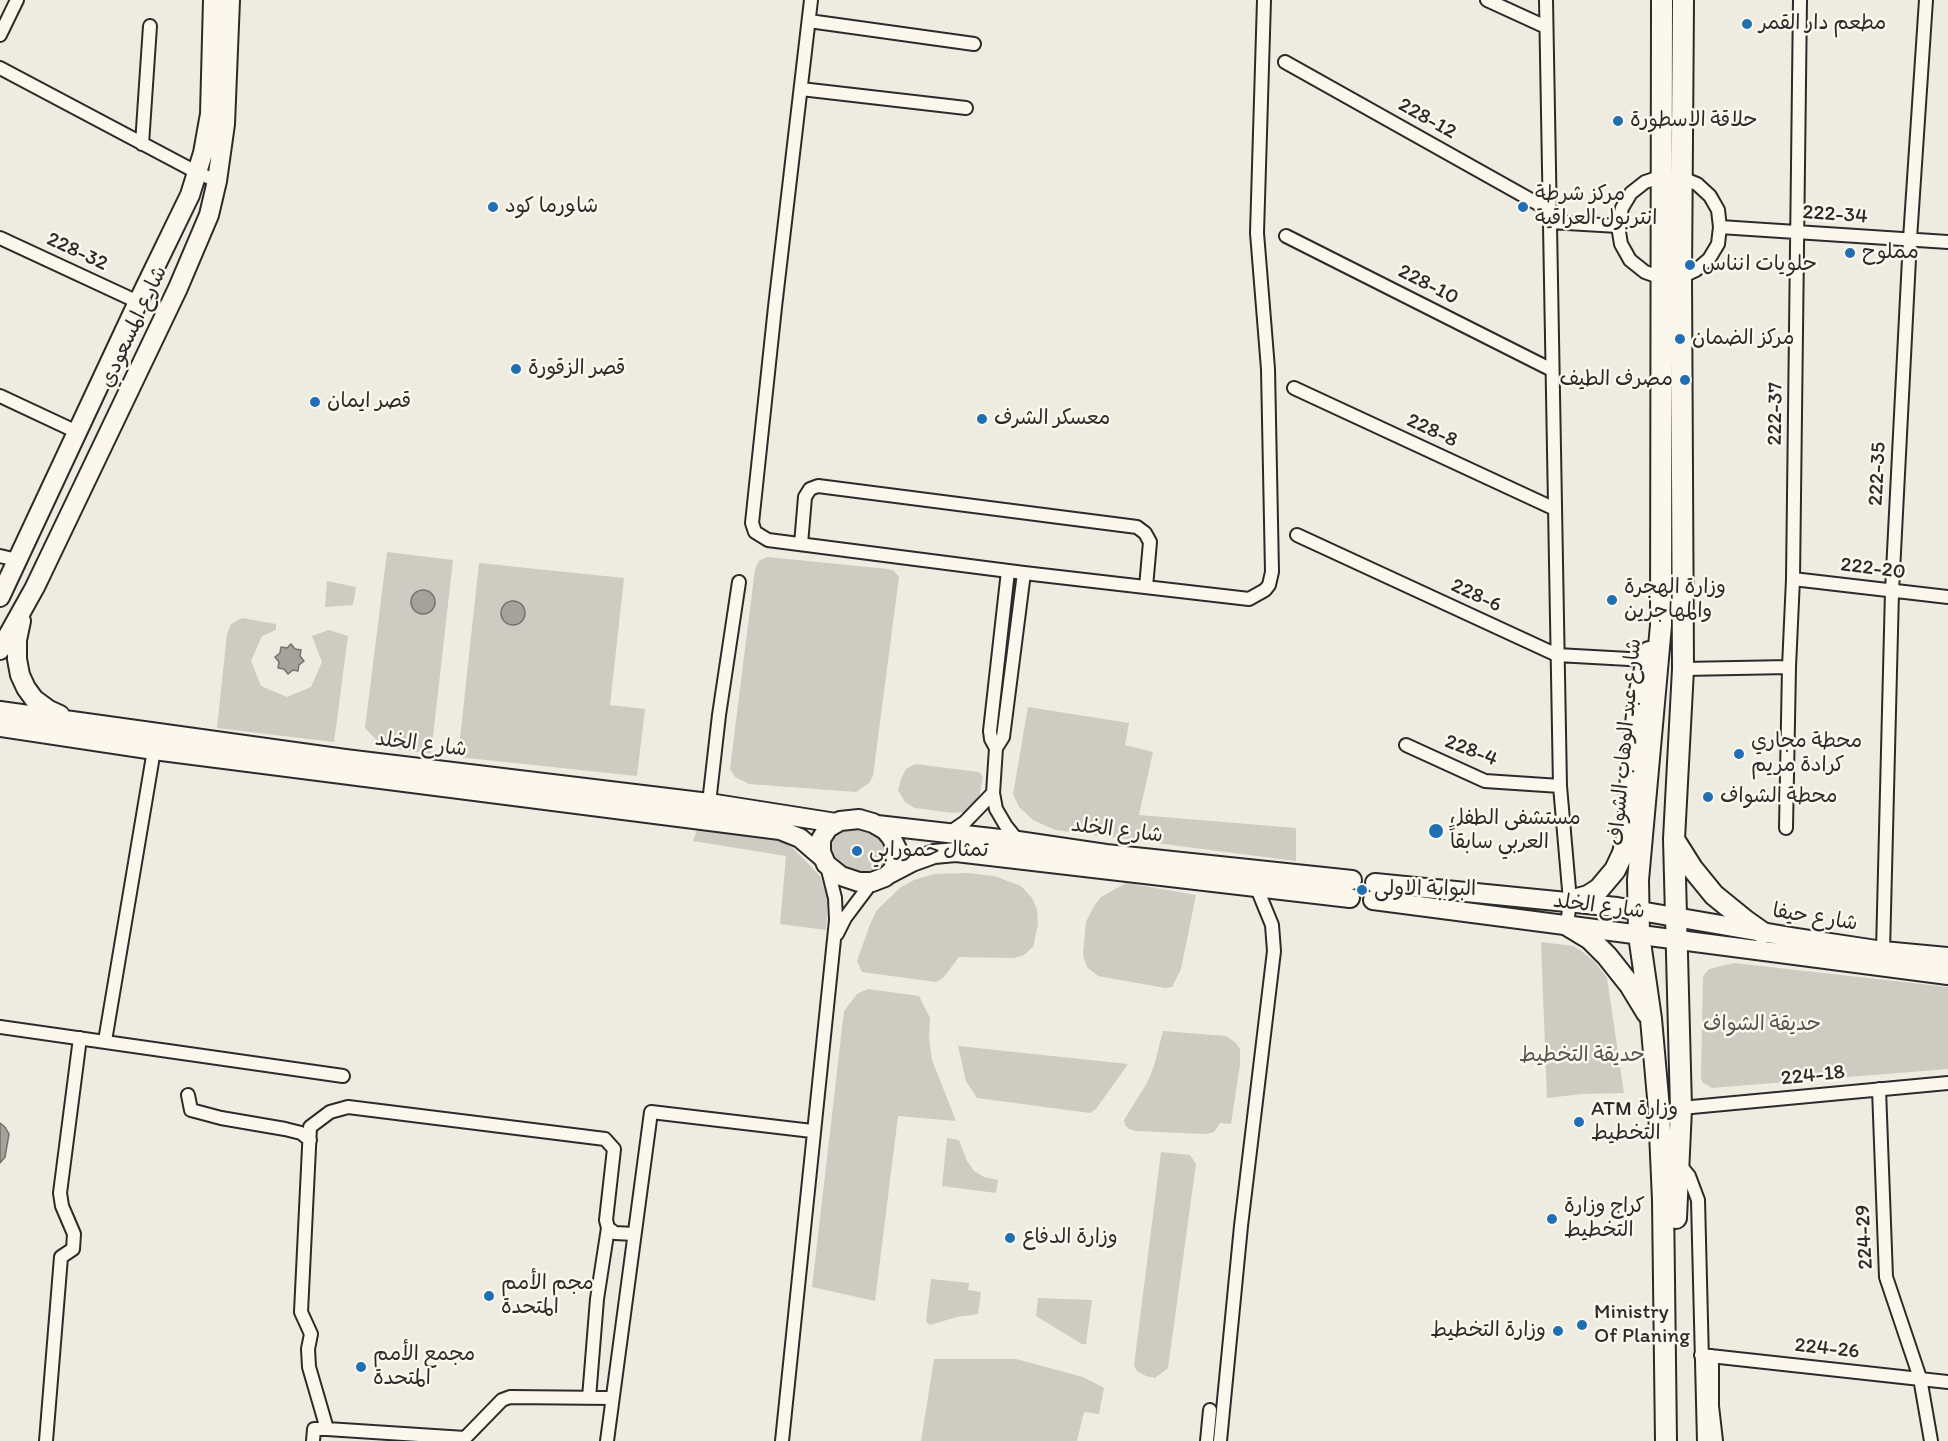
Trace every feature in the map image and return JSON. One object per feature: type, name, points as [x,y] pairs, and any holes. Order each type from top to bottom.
[{"type":"main road","name":"شارع المسعودي","points":[[0,597],[9,558],[77,432],[182,214],[198,173],[210,114],[213,0]]},
{"type":"main road","name":"شارع المسعودي","points":[[0,650],[35,587],[178,288],[209,215],[217,181],[225,124],[230,0]]},
{"type":"main road","name":"شارع عبد الوهاب الشواف","points":[[1662,0],[1672,177]]},
{"type":"main road","name":"شارع عبد الوهاب الشواف","points":[[1669,1200],[1651,1019],[1639,935],[1638,880],[1661,625],[1672,177],[1683,0]]},
{"type":"main road","name":"شارع عبد الوهاب الشواف","points":[[1669,1200],[1678,1163],[1681,1108],[1674,839],[1683,669],[1671,277]]},
{"type":"main road","points":[[23,609],[17,640],[20,675],[34,699],[49,710],[70,719]]},
{"type":"main road","points":[[1570,901],[1588,896],[1599,889],[1616,870],[1623,854],[1628,833],[1639,695],[1647,660],[1661,625]]},
{"type":"main road","name":"شارع الخلد","points":[[0,711],[345,759],[709,803],[836,823]]},
{"type":"main road","name":"شارع الخلد","points":[[0,727],[154,750],[780,830],[800,838],[824,860]]},
{"type":"main road","points":[[854,819],[877,825],[891,837],[897,849],[896,863],[881,878],[849,880],[837,874],[824,860],[820,848],[821,839],[828,828],[836,823],[854,819]]},
{"type":"main road","name":"شارع الخلد","points":[[877,825],[1018,840],[1104,861],[1257,886],[1351,889],[1104,861],[956,852],[934,854],[881,878]]},
{"type":"main road","points":[[1674,839],[1692,868],[1714,895],[1763,933]]},
{"type":"main road","name":"شارع الخلد","points":[[1676,917],[1570,901],[1374,892],[1567,925],[1676,940]]},
{"type":"main road","name":"شارع حيفا","points":[[1676,917],[1883,951],[1948,957]]},
{"type":"main road","points":[[1567,925],[1590,939],[1607,956],[1630,985],[1651,1019]]},
{"type":"main road","name":"شارع حيفا","points":[[1676,940],[1948,975]]},
{"type":"main road","points":[[1666,1441],[1669,1200]]},
{"type":"main road","points":[[1669,1200],[1678,1441]]},
{"type":"street","points":[[0,35],[17,0]]},
{"type":"street","points":[[811,0],[752,523],[755,531],[763,538],[801,544],[1024,573],[1249,598],[1264,590],[1271,579],[1268,369],[1257,233],[1264,0]]},
{"type":"street","points":[[1486,0],[1546,27]]},
{"type":"street","points":[[1546,0],[1557,655],[1560,786],[1570,901],[1567,925]]},
{"type":"street","name":"222-37","points":[[1786,828],[1793,579],[1800,0]]},
{"type":"street","name":"222-35","points":[[1883,951],[1892,591],[1910,239],[1926,0]]},
{"type":"street","points":[[809,21],[974,44]]},
{"type":"street","points":[[142,144],[150,26]]},
{"type":"street","name":"228-12","points":[[1285,62],[1550,216]]},
{"type":"street","points":[[0,68],[142,144],[217,181]]},
{"type":"street","points":[[801,89],[966,108]]},
{"type":"street","points":[[1672,177],[1697,184],[1710,196],[1718,210],[1720,227],[1718,244],[1709,259],[1696,270],[1671,277],[1645,272],[1630,260],[1621,244],[1618,226],[1622,208],[1631,193],[1646,182],[1672,177]]},
{"type":"street","points":[[1550,216],[1618,226]]},
{"type":"street","name":"222-34","points":[[1720,227],[1948,242]]},
{"type":"street","name":"228-10","points":[[1286,236],[1552,370]]},
{"type":"street","name":"228-32","points":[[0,238],[138,302]]},
{"type":"street","name":"228-8","points":[[1294,388],[1555,509]]},
{"type":"street","points":[[0,396],[77,432]]},
{"type":"street","points":[[801,544],[805,497],[810,489],[818,486],[1137,527],[1146,533],[1150,542],[1146,587]]},
{"type":"street","name":"228-6","points":[[1297,534],[1557,655],[1647,660]]},
{"type":"street","points":[[996,748],[990,731],[1008,571]]},
{"type":"street","points":[[1018,840],[996,809],[993,793],[996,748],[1003,737],[1024,573]]},
{"type":"street","name":"222-20","points":[[1793,579],[1948,597]]},
{"type":"street","points":[[709,803],[719,715],[739,582]]},
{"type":"street","points":[[1683,669],[1789,667]]},
{"type":"street","name":"228-4","points":[[1406,745],[1485,781],[1560,786]]},
{"type":"street","points":[[105,1041],[154,750]]},
{"type":"street","points":[[949,833],[966,822],[993,793]]},
{"type":"street","points":[[782,1441],[837,910],[824,860]]},
{"type":"street","points":[[833,943],[845,918],[881,878]]},
{"type":"street","points":[[1220,1441],[1241,1226],[1274,951],[1272,925],[1257,886]]},
{"type":"street","points":[[0,1027],[343,1076]]},
{"type":"street","points":[[46,1441],[61,1257],[73,1249],[74,1234],[62,1206],[60,1193],[80,1038]]},
{"type":"street","name":"224-18","points":[[1681,1108],[1948,1083]]},
{"type":"street","name":"224-29","points":[[1879,1089],[1886,1277],[1920,1378],[1931,1441]]},
{"type":"street","points":[[188,1095],[191,1110],[301,1133],[310,1140]]},
{"type":"street","points":[[327,1429],[309,1367],[308,1349],[311,1334],[302,1312],[310,1127],[330,1112],[348,1107],[605,1139],[614,1149],[606,1220],[608,1228],[597,1299],[589,1398]]},
{"type":"street","points":[[607,1441],[651,1112],[813,1131]]},
{"type":"street","points":[[1678,1163],[1689,1176],[1698,1200],[1706,1356],[1716,1441]]},
{"type":"street","points":[[608,1228],[615,1233],[634,1234]]},
{"type":"street","points":[[1704,1441],[1706,1356]]},
{"type":"street","name":"224-26","points":[[1706,1356],[1948,1382]]},
{"type":"street","points":[[313,1441],[314,1429],[465,1440],[501,1400],[510,1397],[612,1398]]},
{"type":"street","points":[[1207,1441],[1210,1410]]},
{"type":"green space","points":[[387,552],[453,560],[431,754],[383,747],[365,728]]},
{"type":"green space","points":[[767,557],[888,569],[894,571],[899,577],[873,776],[869,783],[856,792],[749,784],[735,777],[730,769],[755,569],[759,561]]},
{"type":"green space","points":[[479,563],[624,578],[610,705],[645,709],[637,776],[458,757]]},
{"type":"green space","points":[[327,581],[356,587],[353,605],[325,607]]},
{"type":"green space","points":[[242,618],[276,624],[276,630],[262,636],[251,661],[261,686],[287,697],[311,687],[322,662],[312,636],[329,630],[348,636],[334,742],[217,728],[227,634],[231,624]]},
{"type":"green space","points":[[1028,707],[1129,723],[1125,745],[1153,752],[1139,815],[1296,828],[1296,861],[1055,830],[1033,820],[1019,807],[1013,794]]},
{"type":"green space","points":[[915,764],[979,772],[983,777],[979,797],[964,812],[953,813],[915,808],[905,802],[898,790],[906,769]]},
{"type":"green space","points":[[858,825],[882,836],[890,853],[887,864],[876,874],[842,872],[826,848],[833,831]]},
{"type":"green space","points":[[697,830],[781,841],[794,849],[820,876],[828,898],[826,930],[780,924],[786,856],[693,841]]},
{"type":"green space","points":[[967,873],[994,876],[1021,886],[1032,898],[1037,909],[1038,924],[1033,947],[1024,955],[1014,958],[959,957],[943,978],[936,982],[862,972],[857,961],[871,922],[877,910],[901,887],[934,874]]},
{"type":"green space","points":[[1126,883],[1196,895],[1181,969],[1172,987],[1165,988],[1098,976],[1087,967],[1083,954],[1086,922],[1101,897]]},
{"type":"green space","name":"حديقة التخطيط","points":[[1541,942],[1573,946],[1594,961],[1607,978],[1624,1093],[1547,1098]]},
{"type":"green space","name":"حديقة الشواف","points":[[1734,963],[1948,987],[1948,1069],[1712,1088],[1702,1082],[1701,1076],[1703,976],[1709,969]]},
{"type":"green space","points":[[868,989],[919,996],[930,1018],[929,1037],[932,1060],[956,1121],[898,1116],[875,1301],[812,1287],[844,1011],[857,994]]},
{"type":"green space","points":[[1163,1031],[1226,1036],[1236,1043],[1240,1049],[1240,1064],[1231,1124],[1220,1123],[1214,1132],[1205,1134],[1136,1131],[1125,1125],[1124,1120],[1147,1083],[1154,1066]]},
{"type":"green space","points":[[958,1046],[1128,1064],[1096,1109],[1090,1113],[977,1098],[966,1081]]},
{"type":"green space","points":[[947,1138],[959,1140],[967,1161],[974,1171],[984,1177],[998,1180],[996,1193],[942,1186]]},
{"type":"green space","points":[[1161,1152],[1190,1155],[1196,1164],[1168,1368],[1155,1378],[1137,1371],[1134,1365]]},
{"type":"green space","points":[[931,1279],[969,1283],[968,1290],[981,1292],[978,1314],[930,1325],[926,1321]]},
{"type":"green space","points":[[1038,1298],[1092,1300],[1086,1344],[1082,1344],[1036,1316]]},
{"type":"green space","points":[[934,1359],[1016,1359],[1083,1377],[1104,1388],[1099,1414],[1084,1412],[1077,1441],[921,1441]]},
{"type":"shaded area","points":[[423,590],[428,591],[434,597],[434,607],[428,613],[423,614],[418,613],[412,607],[411,602],[412,597],[418,591]]},
{"type":"shaded area","points":[[513,601],[518,602],[524,608],[524,618],[518,624],[513,625],[508,624],[502,618],[501,613],[502,608],[508,602]]},
{"type":"shaded area","points":[[291,644],[295,649],[301,650],[300,656],[304,661],[299,665],[298,671],[293,670],[288,674],[284,669],[278,668],[279,662],[275,657],[280,653],[281,647],[287,648]]},
{"type":"shaded area","points":[[0,1123],[9,1134],[5,1157],[0,1163]]},
{"type":"place","name":"مطعم دار القمر","points":[[1747,24]]},
{"type":"place","name":"حلاقة الاسطورة","points":[[1618,121]]},
{"type":"place","name":"شاورما كود","points":[[493,207]]},
{"type":"place","name":"مركز شرطة انتربول العراقية","points":[[1523,207]]},
{"type":"place","name":"مملوح","points":[[1850,253]]},
{"type":"place","name":"حلويات انناس","points":[[1690,265]]},
{"type":"place","name":"مركز الضمان","points":[[1680,339]]},
{"type":"place","name":"قصر الزقورة","points":[[516,369]]},
{"type":"place","name":"مصرف الطيف","points":[[1685,380]]},
{"type":"place","name":"قصر ايمان","points":[[315,402]]},
{"type":"place","name":"معسكر الشرف","points":[[982,419]]},
{"type":"place","name":"وزارة الهجرة والمهاجرين","points":[[1612,600]]},
{"type":"place","name":"محطة مجاري كرادة مريم","points":[[1739,754]]},
{"type":"place","name":"محطة الشواف","points":[[1708,797]]},
{"type":"place","name":"مستشفى الطفل العربي سابقاً","points":[[1436,831]]},
{"type":"place","name":"تمثال حمورابي","points":[[857,851]]},
{"type":"place","name":"البوابة الاولى","points":[[1362,890]]},
{"type":"place","name":"ATM وزارة التخطيط","points":[[1579,1122]]},
{"type":"place","name":"كراج وزارة التخطيط","points":[[1552,1219]]},
{"type":"place","name":"وزارة الدفاع","points":[[1010,1238]]},
{"type":"place","name":"مجم الأمم المتحدة","points":[[489,1296]]},
{"type":"place","name":"Ministry Of Planing","points":[[1582,1325]]},
{"type":"place","name":"وزارة التخطيط","points":[[1558,1331]]},
{"type":"place","name":"مجمع الأمم المتحدة","points":[[361,1367]]}]
